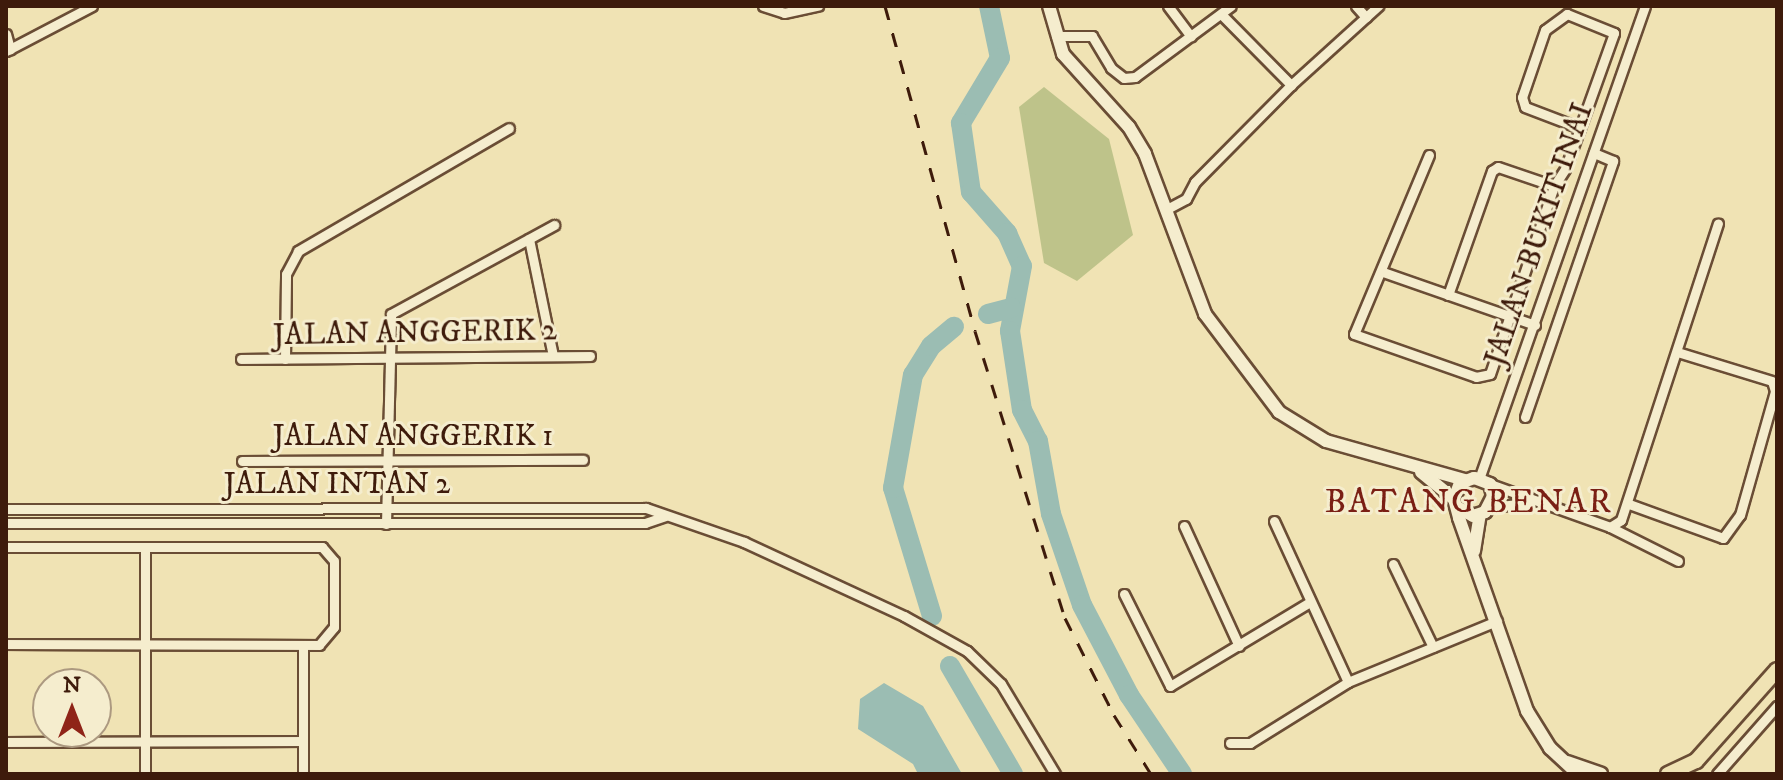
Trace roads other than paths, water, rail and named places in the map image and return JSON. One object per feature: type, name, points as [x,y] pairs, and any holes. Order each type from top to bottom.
[{"type":"main road","points":[[1668,774],[1690,769],[1777,670]]},
{"type":"street","points":[[6,34],[8,50],[92,6]]},
{"type":"street","points":[[763,6],[784,13],[818,6]]},
{"type":"street","points":[[1049,6],[1063,54],[1129,127],[1205,314],[1289,423],[1326,441],[1418,470],[1484,481],[1532,503],[1610,527],[1678,561]]},
{"type":"street","points":[[1168,6],[1191,36]]},
{"type":"street","points":[[1056,36],[1092,36],[1111,68],[1124,78],[1135,77],[1231,6]]},
{"type":"street","points":[[1356,6],[1366,17]]},
{"type":"street","points":[[1165,210],[1186,199],[1195,182],[1291,85],[1378,6]]},
{"type":"street","name":"JALAN BUKIT INAI","points":[[1484,481],[1645,6]]},
{"type":"street","points":[[1221,14],[1291,85]]},
{"type":"street","points":[[1429,155],[1383,272],[1369,288],[1354,334],[1470,376],[1490,374],[1554,186],[1580,128],[1614,33],[1567,14],[1545,30],[1522,97],[1525,107],[1580,128]]},
{"type":"street","points":[[285,359],[286,274],[298,251],[509,128]]},
{"type":"street","points":[[1525,417],[1613,161],[1594,153]]},
{"type":"street","points":[[1448,295],[1492,171],[1498,167],[1554,186]]},
{"type":"street","points":[[1610,527],[1629,504],[1718,223]]},
{"type":"street","points":[[386,524],[388,358],[396,307],[554,225]]},
{"type":"street","points":[[529,239],[553,356]]},
{"type":"street","points":[[1383,272],[1535,325]]},
{"type":"street","points":[[1629,504],[1723,538],[1740,515],[1775,391],[1772,381],[1677,352]]},
{"type":"street","name":"JALAN ANGGERIK 2","points":[[241,359],[590,356]]},
{"type":"street","name":"JALAN ANGGERIK 1","points":[[242,461],[583,460]]},
{"type":"street","points":[[1418,470],[1467,515],[1532,503]]},
{"type":"street","points":[[1465,480],[1455,503],[1527,711],[1550,748],[1578,774]]},
{"type":"street","points":[[1474,551],[1485,511],[1484,481]]},
{"type":"street","name":"JALAN INTAN 2","points":[[6,509],[646,508],[744,542],[904,616],[967,651],[1001,684],[1055,774]]},
{"type":"street","name":"JALAN INTAN 2","points":[[6,523],[645,523],[665,516]]},
{"type":"street","points":[[1274,521],[1348,682]]},
{"type":"street","points":[[1184,526],[1239,646]]},
{"type":"street","points":[[6,547],[322,547],[334,561],[331,637],[319,645],[6,644]]},
{"type":"street","points":[[145,547],[145,774]]},
{"type":"street","points":[[1393,564],[1433,647]]},
{"type":"street","points":[[1124,594],[1165,679],[1176,685],[1310,602]]},
{"type":"street","points":[[1230,743],[1250,743],[1348,682],[1497,621]]},
{"type":"street","points":[[303,645],[303,774]]},
{"type":"street","points":[[1717,774],[1777,706]]},
{"type":"street","points":[[6,742],[303,741]]},
{"type":"street","points":[[1567,762],[1601,774]]},
{"type":"water","points":[[884,683],[923,706],[962,774],[918,774],[913,764],[858,729],[860,699]]},
{"type":"waterway","points":[[989,6],[1000,58],[961,123],[971,192],[1007,233],[1022,266],[1010,331],[1022,410],[1038,441],[1051,514],[1082,605],[1129,695],[1182,774]]},
{"type":"waterway","points":[[988,314],[1011,308]]},
{"type":"waterway","points":[[932,616],[893,488],[913,375],[931,346],[954,327]]},
{"type":"waterway","points":[[950,666],[1013,774]]},
{"type":"railway","points":[[885,6],[975,331],[1065,618],[1114,715],[1151,774]]},
{"type":"district","name":"BATANG BENAR","points":[[1469,503]]}]
